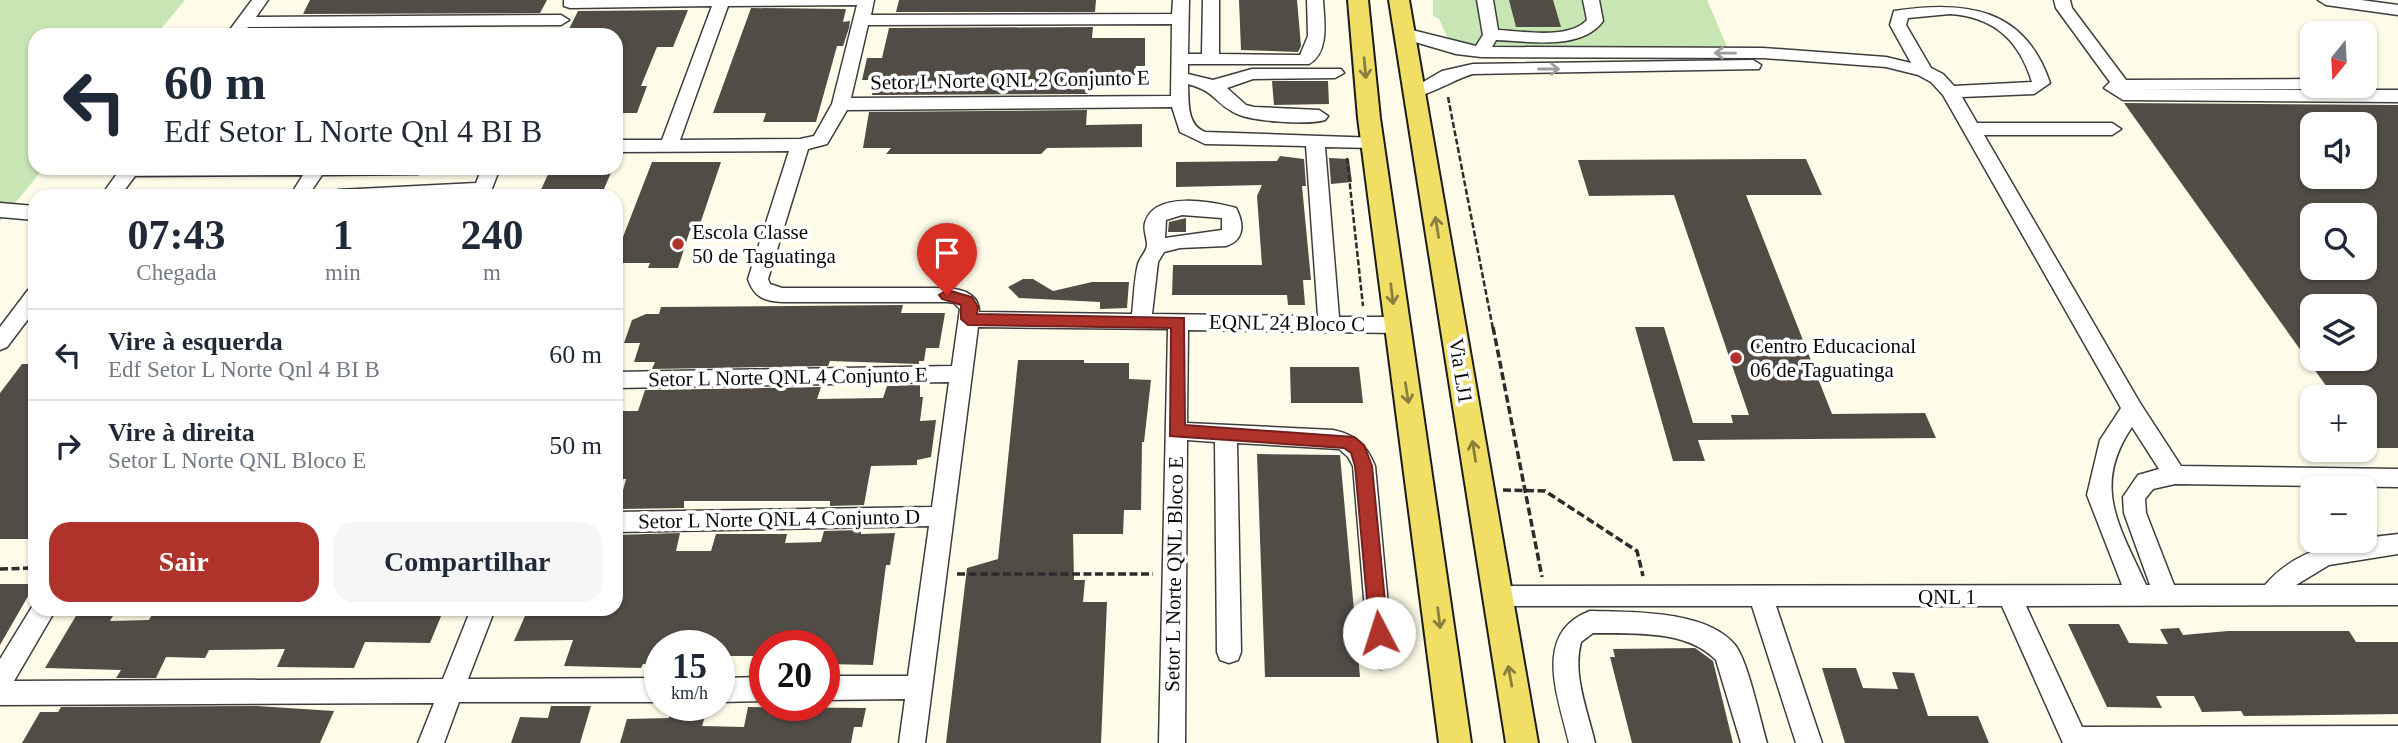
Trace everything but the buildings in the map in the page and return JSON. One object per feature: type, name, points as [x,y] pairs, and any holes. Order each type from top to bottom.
[{"type":"main road","points":[[1358,0],[1372,142],[1455,743]]},
{"type":"main road","name":"Via LJ1","points":[[1399,0],[1522,743]]},
{"type":"street","points":[[239,28],[260,0]]},
{"type":"street","points":[[239,28],[557,28],[570,1],[866,0],[841,104],[826,136],[807,144],[623,146]]},
{"type":"street","name":"Setor L Norte QNL 2 Conjunto E","points":[[1181,0],[1180,101],[1187,129],[1205,138],[1315,140]]},
{"type":"street","points":[[1210,60],[1211,0]]},
{"type":"street","points":[[1180,68],[1210,60],[1303,60],[1310,56],[1316,36],[1315,0]]},
{"type":"street","points":[[1485,0],[1491,35]]},
{"type":"street","points":[[1415,92],[1452,74],[1491,35],[1572,35],[1587,31],[1595,21],[1591,0]]},
{"type":"street","points":[[2062,0],[2064,8],[2121,85]]},
{"type":"street","points":[[2326,0],[2398,10]]},
{"type":"street","points":[[669,146],[721,1]]},
{"type":"street","points":[[1924,71],[1898,25],[1900,14],[1923,9],[1971,12],[1999,21],[2018,41],[2038,72],[2041,83],[2034,89],[1950,92]]},
{"type":"street","points":[[860,20],[1181,19]]},
{"type":"street","points":[[1404,33],[1474,51],[1793,55],[1886,62],[1924,71],[1937,78],[1950,92],[2132,409],[2175,475]]},
{"type":"street","points":[[1452,74],[1735,68],[1793,55]]},
{"type":"street","points":[[1180,68],[1214,86],[1240,109],[1253,114],[1319,116]]},
{"type":"street","points":[[1214,86],[1252,74],[1335,73]]},
{"type":"street","points":[[2300,84],[2121,85],[2113,88],[2129,96],[2398,96]]},
{"type":"street","points":[[2377,84],[2398,84]]},
{"type":"street","name":"Setor L Norte QNL 2 Conjunto E","points":[[841,104],[1180,101]]},
{"type":"street","points":[[1971,130],[2112,129]]},
{"type":"street","points":[[1329,322],[1315,140],[1372,142]]},
{"type":"street","points":[[807,144],[758,279],[761,288],[769,294],[782,295],[947,295],[967,301],[970,307],[912,743]]},
{"type":"street","points":[[115,189],[126,175]]},
{"type":"street","points":[[0,211],[28,213]]},
{"type":"street","points":[[1141,322],[1149,262],[1157,247]]},
{"type":"street","points":[[0,342],[28,304]]},
{"type":"street","name":"EQNL 24 Bloco C","points":[[968,319],[1396,325]]},
{"type":"street","name":"Setor L Norte QNL Bloco E","points":[[1172,743],[1178,322]]},
{"type":"street","name":"Setor L Norte QNL 4 Conjunto E","points":[[623,380],[960,374]]},
{"type":"street","points":[[2132,409],[2110,440],[2098,495],[2104,516],[2139,597]]},
{"type":"street","points":[[1176,432],[1333,439],[1348,442],[1358,449],[1364,466],[1381,658]]},
{"type":"street","points":[[1226,433],[1229,652]]},
{"type":"street","points":[[2166,596],[2135,513],[2134,497],[2146,481],[2175,475],[2398,478]]},
{"type":"street","name":"Setor L Norte QNL 4 Conjunto D","points":[[623,522],[942,516]]},
{"type":"street","points":[[2271,595],[2283,578],[2302,563],[2341,552],[2398,544]]},
{"type":"street","name":"QNL 1","points":[[1497,596],[2398,595]]},
{"type":"street","points":[[1761,597],[1809,743]]},
{"type":"street","points":[[2010,597],[2076,741],[2398,738]]},
{"type":"street","points":[[0,681],[40,616]]},
{"type":"street","points":[[431,743],[479,616]]},
{"type":"street","points":[[1582,743],[1566,670],[1567,651],[1571,636],[1590,622],[1681,629],[1719,642],[1727,654],[1754,743]]},
{"type":"street","points":[[840,688],[919,687]]},
{"type":"street","points":[[0,693],[644,690]]},
{"type":"path","points":[[1452,74],[1546,597]]},
{"type":"path","points":[[1346,141],[1363,324]]},
{"type":"path","points":[[1480,491],[1545,491],[1637,551],[1648,597]]},
{"type":"path","points":[[0,569],[28,568]]},
{"type":"path","points":[[934,574],[1173,574]]},
{"type":"green space","points":[[0,0],[185,0],[162,28],[28,28],[28,175],[38,175],[0,221]]},
{"type":"green space","points":[[1433,0],[1707,0],[1731,56],[1499,55],[1449,41],[1439,19],[1433,16]]},
{"type":"place","name":"Escola Classe 50 de Taguatinga","points":[[678,244]]},
{"type":"place","name":"Centro Educacional 06 de Taguatinga","points":[[1736,358]]},
{"type":"route","points":[[947,295],[959,296],[967,301],[970,307],[968,319],[1178,322],[1176,432],[1333,439],[1348,442],[1358,449],[1364,466],[1379,633]]}]
